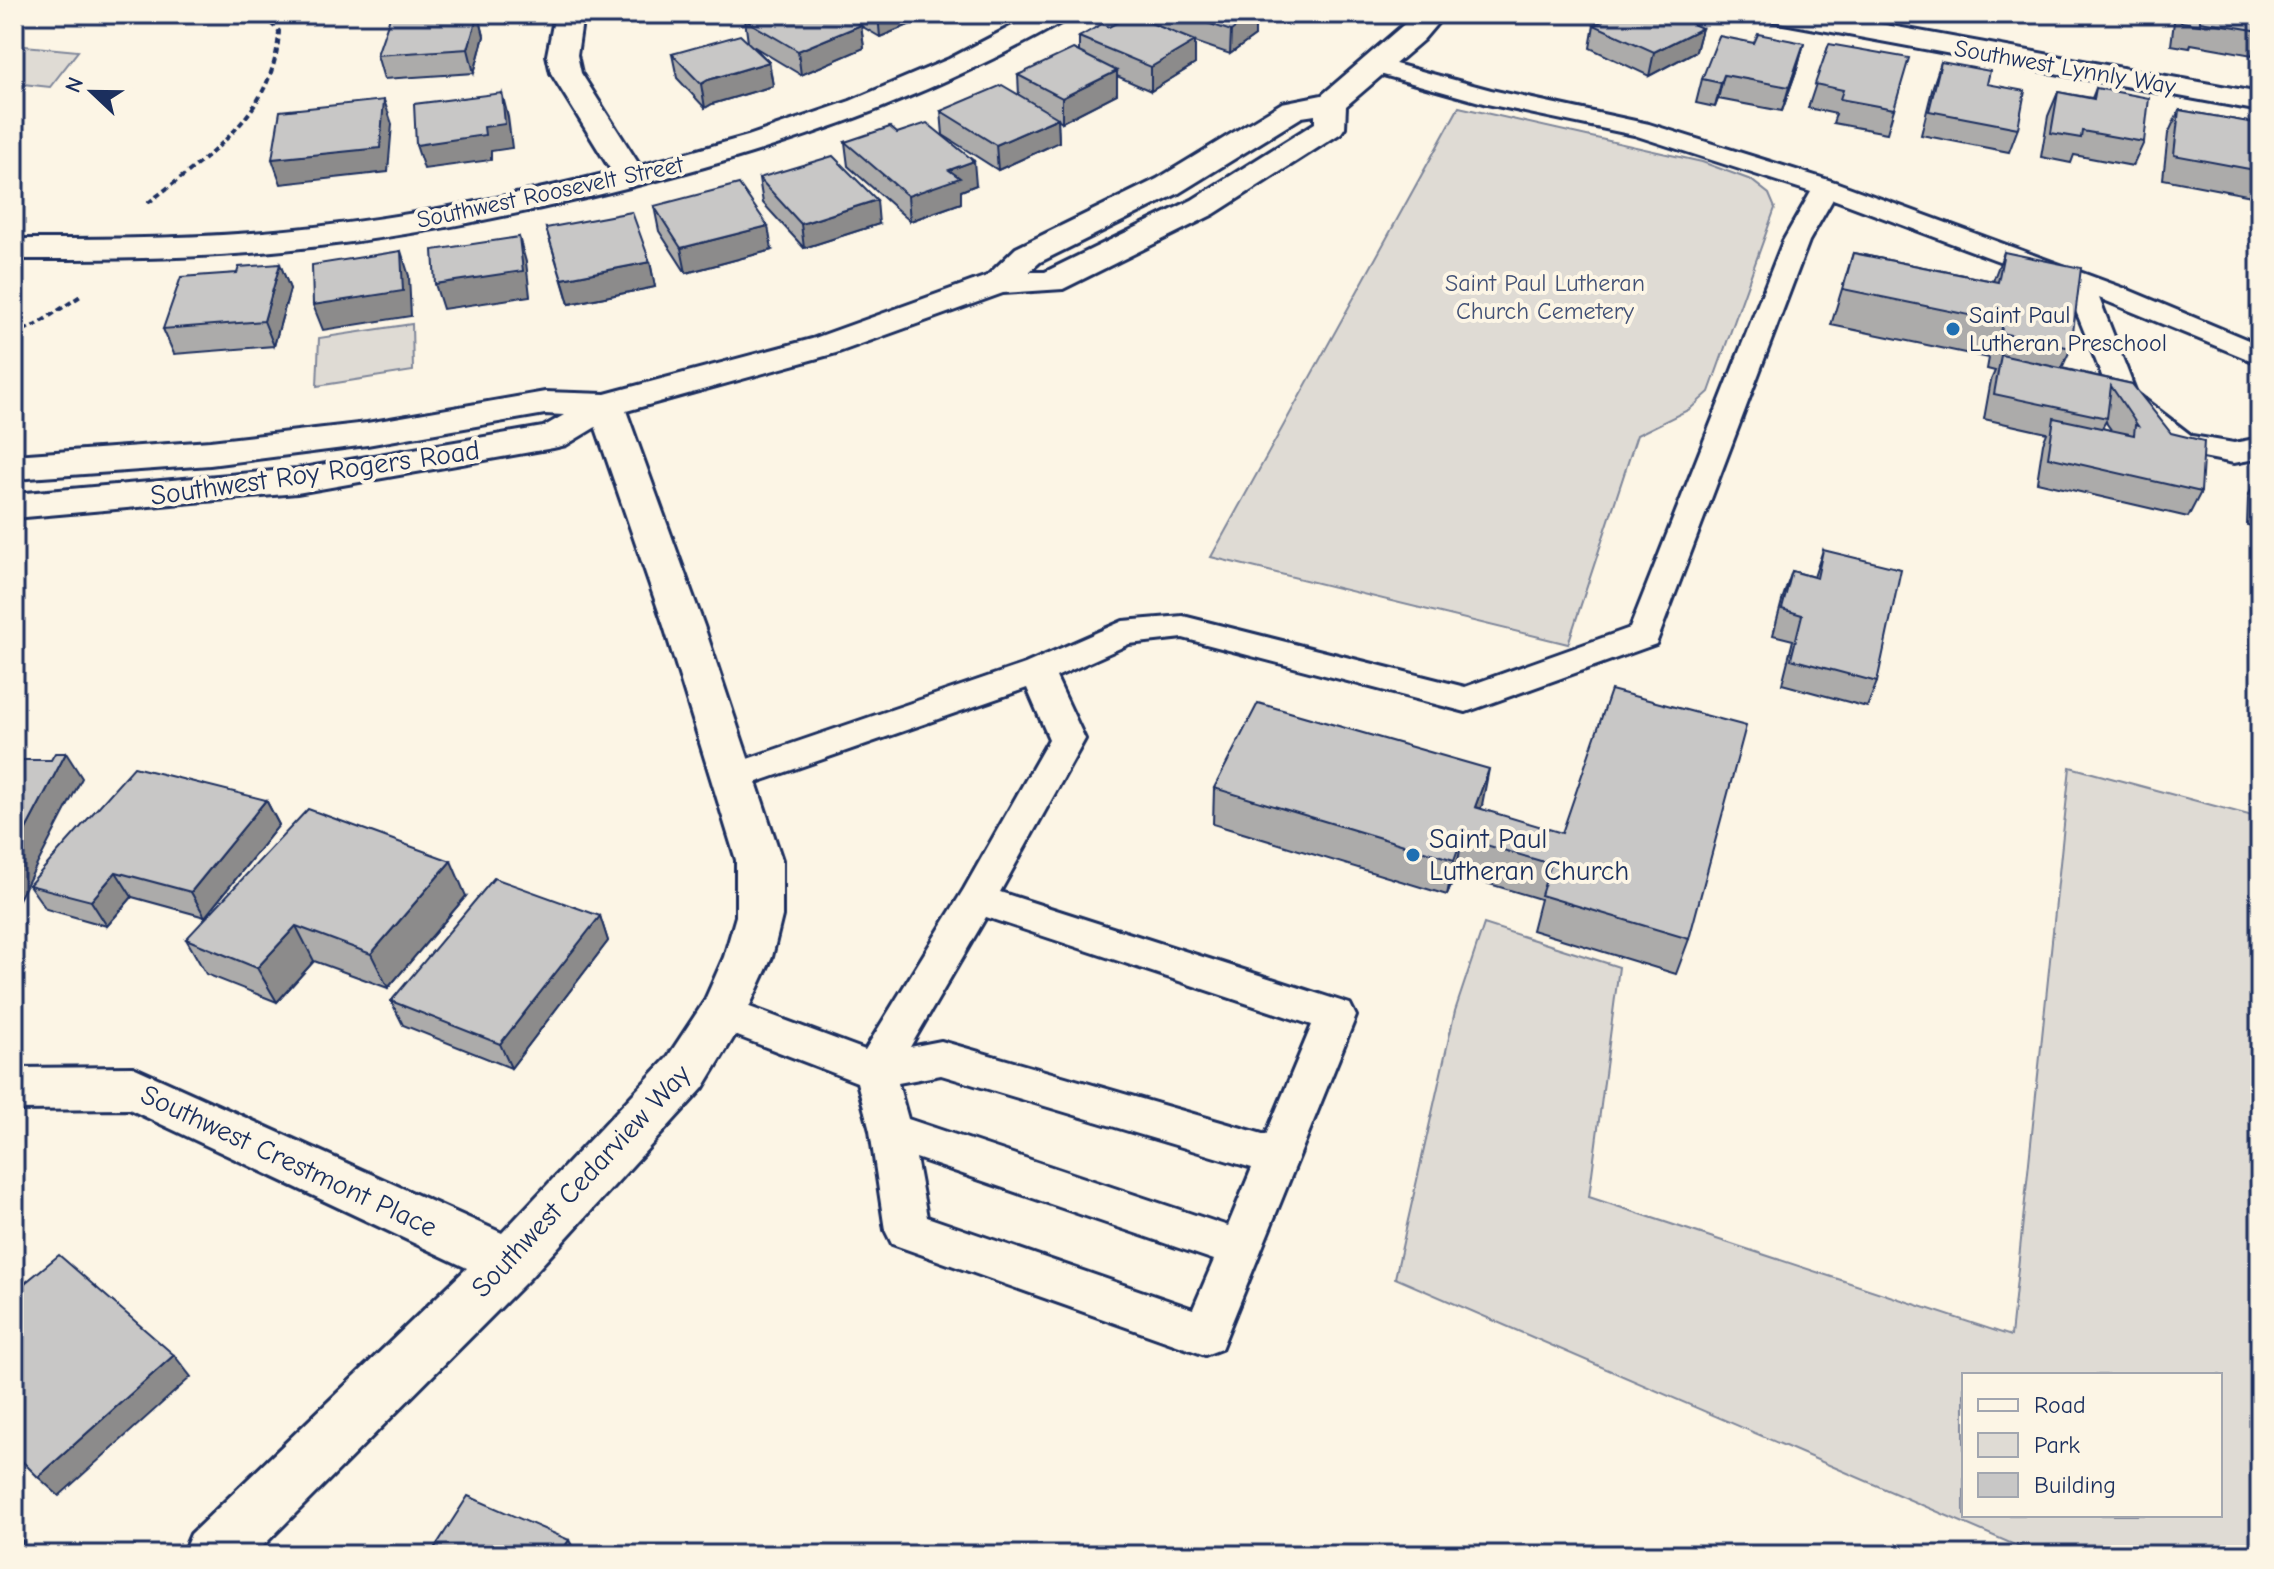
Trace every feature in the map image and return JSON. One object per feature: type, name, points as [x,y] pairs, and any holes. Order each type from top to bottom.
[{"type":"street","points":[[569,14],[562,55],[566,73],[631,177]]},
{"type":"street","name":"Southwest Roosevelt Street","points":[[14,249],[160,247],[286,240],[488,210],[752,147],[851,113],[935,78],[1056,14]]},
{"type":"street","name":"Southwest Roy Rogers Road","points":[[14,506],[240,487],[432,460],[553,437],[606,405],[824,346],[999,283],[1051,282],[1203,207],[1330,127],[1331,103],[1377,66],[1431,14]]},
{"type":"street","name":"Southwest Lynnly Way","points":[[1778,14],[2260,102]]},
{"type":"street","name":"Southwest Roy Rogers Road","points":[[14,467],[210,453],[367,434],[545,403],[606,405]]},
{"type":"street","name":"Southwest Cedarview Way","points":[[212,1555],[510,1262],[685,1073],[723,1013],[748,957],[759,916],[759,860],[734,777],[606,405]]},
{"type":"street","name":"Southwest Crestmont Place","points":[[14,1089],[133,1088],[510,1262]]},
{"type":"lane","points":[[1377,66],[1487,97],[1640,129],[1826,188],[2078,281],[2260,355]]},
{"type":"lane","points":[[734,777],[1037,672],[1123,633],[1183,627],[1466,700],[1644,636],[1796,241],[1826,188]]},
{"type":"lane","points":[[2078,281],[2123,397],[2183,444],[2234,453],[2260,448]]},
{"type":"lane","points":[[977,899],[1336,1016],[1205,1334],[907,1230],[891,1131],[874,1071],[977,899],[1067,739],[1037,672]]},
{"type":"lane","points":[[723,1013],[874,1071],[941,1058],[1277,1157]]},
{"type":"lane","points":[[891,1131],[1239,1249]]},
{"type":"path","points":[[142,210],[149,201],[227,146],[260,100],[279,44],[279,31],[261,14]]},
{"type":"path","points":[[14,334],[36,325],[74,302],[89,288]]},
{"type":"green space","points":[[14,45],[78,51],[50,87],[14,83]]},
{"type":"green space","name":"Saint Paul Lutheran Church Cemetery","points":[[1459,107],[1702,162],[1751,180],[1769,194],[1775,208],[1709,392],[1690,409],[1637,435],[1568,644],[1211,557]]},
{"type":"green space","points":[[412,324],[413,371],[317,386],[319,338]]},
{"type":"green space","points":[[2070,767],[2260,818],[2260,1555],[2038,1555],[1395,1278],[1455,1011],[1484,924],[1619,967],[1589,1197],[2011,1336]]},
{"type":"building","points":[[478,14],[468,49],[377,55],[390,17]]},
{"type":"building","points":[[760,14],[842,14],[861,25],[798,51],[745,20]]},
{"type":"building","points":[[1180,14],[1254,14],[1231,31]]},
{"type":"building","points":[[1616,14],[1652,14],[1663,19],[1671,14],[1702,28],[1654,52],[1594,25]]},
{"type":"building","points":[[2182,14],[2260,14],[2260,31],[2200,21],[2200,25],[2181,22]]},
{"type":"building","points":[[1131,15],[1195,41],[1151,67],[1079,37],[1102,24],[1109,27]]},
{"type":"building","points":[[1758,34],[1804,43],[1789,87],[1724,75],[1721,83],[1702,79],[1719,36],[1754,43]]},
{"type":"building","points":[[740,35],[769,62],[701,84],[672,54]]},
{"type":"building","points":[[1829,44],[1909,58],[1894,109],[1840,99],[1843,90],[1815,84]]},
{"type":"building","points":[[1073,49],[1117,71],[1062,98],[1018,75]]},
{"type":"building","points":[[1941,62],[1990,71],[1987,84],[2025,91],[2018,128],[1929,111]]},
{"type":"building","points":[[1002,85],[1058,118],[996,145],[941,111]]},
{"type":"building","points":[[2096,88],[2149,98],[2144,142],[2082,131],[2081,138],[2051,133],[2058,92],[2094,99]]},
{"type":"building","points":[[502,93],[505,124],[484,127],[485,135],[416,145],[414,104]]},
{"type":"building","points":[[384,100],[380,148],[272,159],[280,111]]},
{"type":"building","points":[[2179,110],[2260,124],[2260,171],[2174,155]]},
{"type":"building","points":[[927,123],[974,161],[949,170],[960,178],[908,196],[845,142],[890,127],[897,133]]},
{"type":"building","points":[[833,156],[877,200],[801,224],[759,178]]},
{"type":"building","points":[[739,184],[768,226],[681,248],[654,206]]},
{"type":"building","points":[[632,212],[650,262],[562,279],[546,228]]},
{"type":"building","points":[[519,237],[523,271],[435,284],[433,250]]},
{"type":"building","points":[[401,251],[403,291],[313,305],[312,265]]},
{"type":"building","points":[[2004,252],[2081,268],[2071,348],[2001,333],[2003,322],[1843,289],[1853,253],[1998,282]]},
{"type":"building","points":[[280,264],[264,321],[163,329],[181,277],[237,273],[239,267]]},
{"type":"building","points":[[2001,355],[2132,384],[2171,433],[2204,441],[2201,492],[2048,457],[2054,418],[2134,435],[2135,425],[2138,426],[2111,386],[2107,418],[1994,394]]},
{"type":"building","points":[[2255,483],[2260,484],[2260,513],[2254,512]]},
{"type":"building","points":[[1823,550],[1901,569],[1877,682],[1791,659],[1802,615],[1782,609],[1792,571],[1817,578]]},
{"type":"building","name":"Saint Paul Lutheran Church","points":[[1611,690],[1746,726],[1689,939],[1541,895],[1551,864],[1462,838],[1454,860],[1214,788],[1258,703],[1489,769],[1475,807],[1562,833]]},
{"type":"building","points":[[55,753],[66,753],[14,852],[14,760],[51,760]]},
{"type":"building","points":[[134,767],[266,800],[191,892],[116,872],[91,901],[29,885]]},
{"type":"building","points":[[308,809],[451,861],[371,954],[296,926],[257,968],[186,939]]},
{"type":"building","points":[[494,878],[600,916],[500,1044],[391,1001]]},
{"type":"building","points":[[59,1255],[174,1355],[38,1477],[14,1453],[14,1402],[18,1398],[14,1394],[14,1292]]},
{"type":"building","points":[[468,1496],[569,1540],[559,1555],[430,1555]]},
{"type":"place","name":"Saint Paul Lutheran Preschool","points":[[1953,329]]},
{"type":"place","name":"Saint Paul Lutheran Church","points":[[1413,855]]}]
